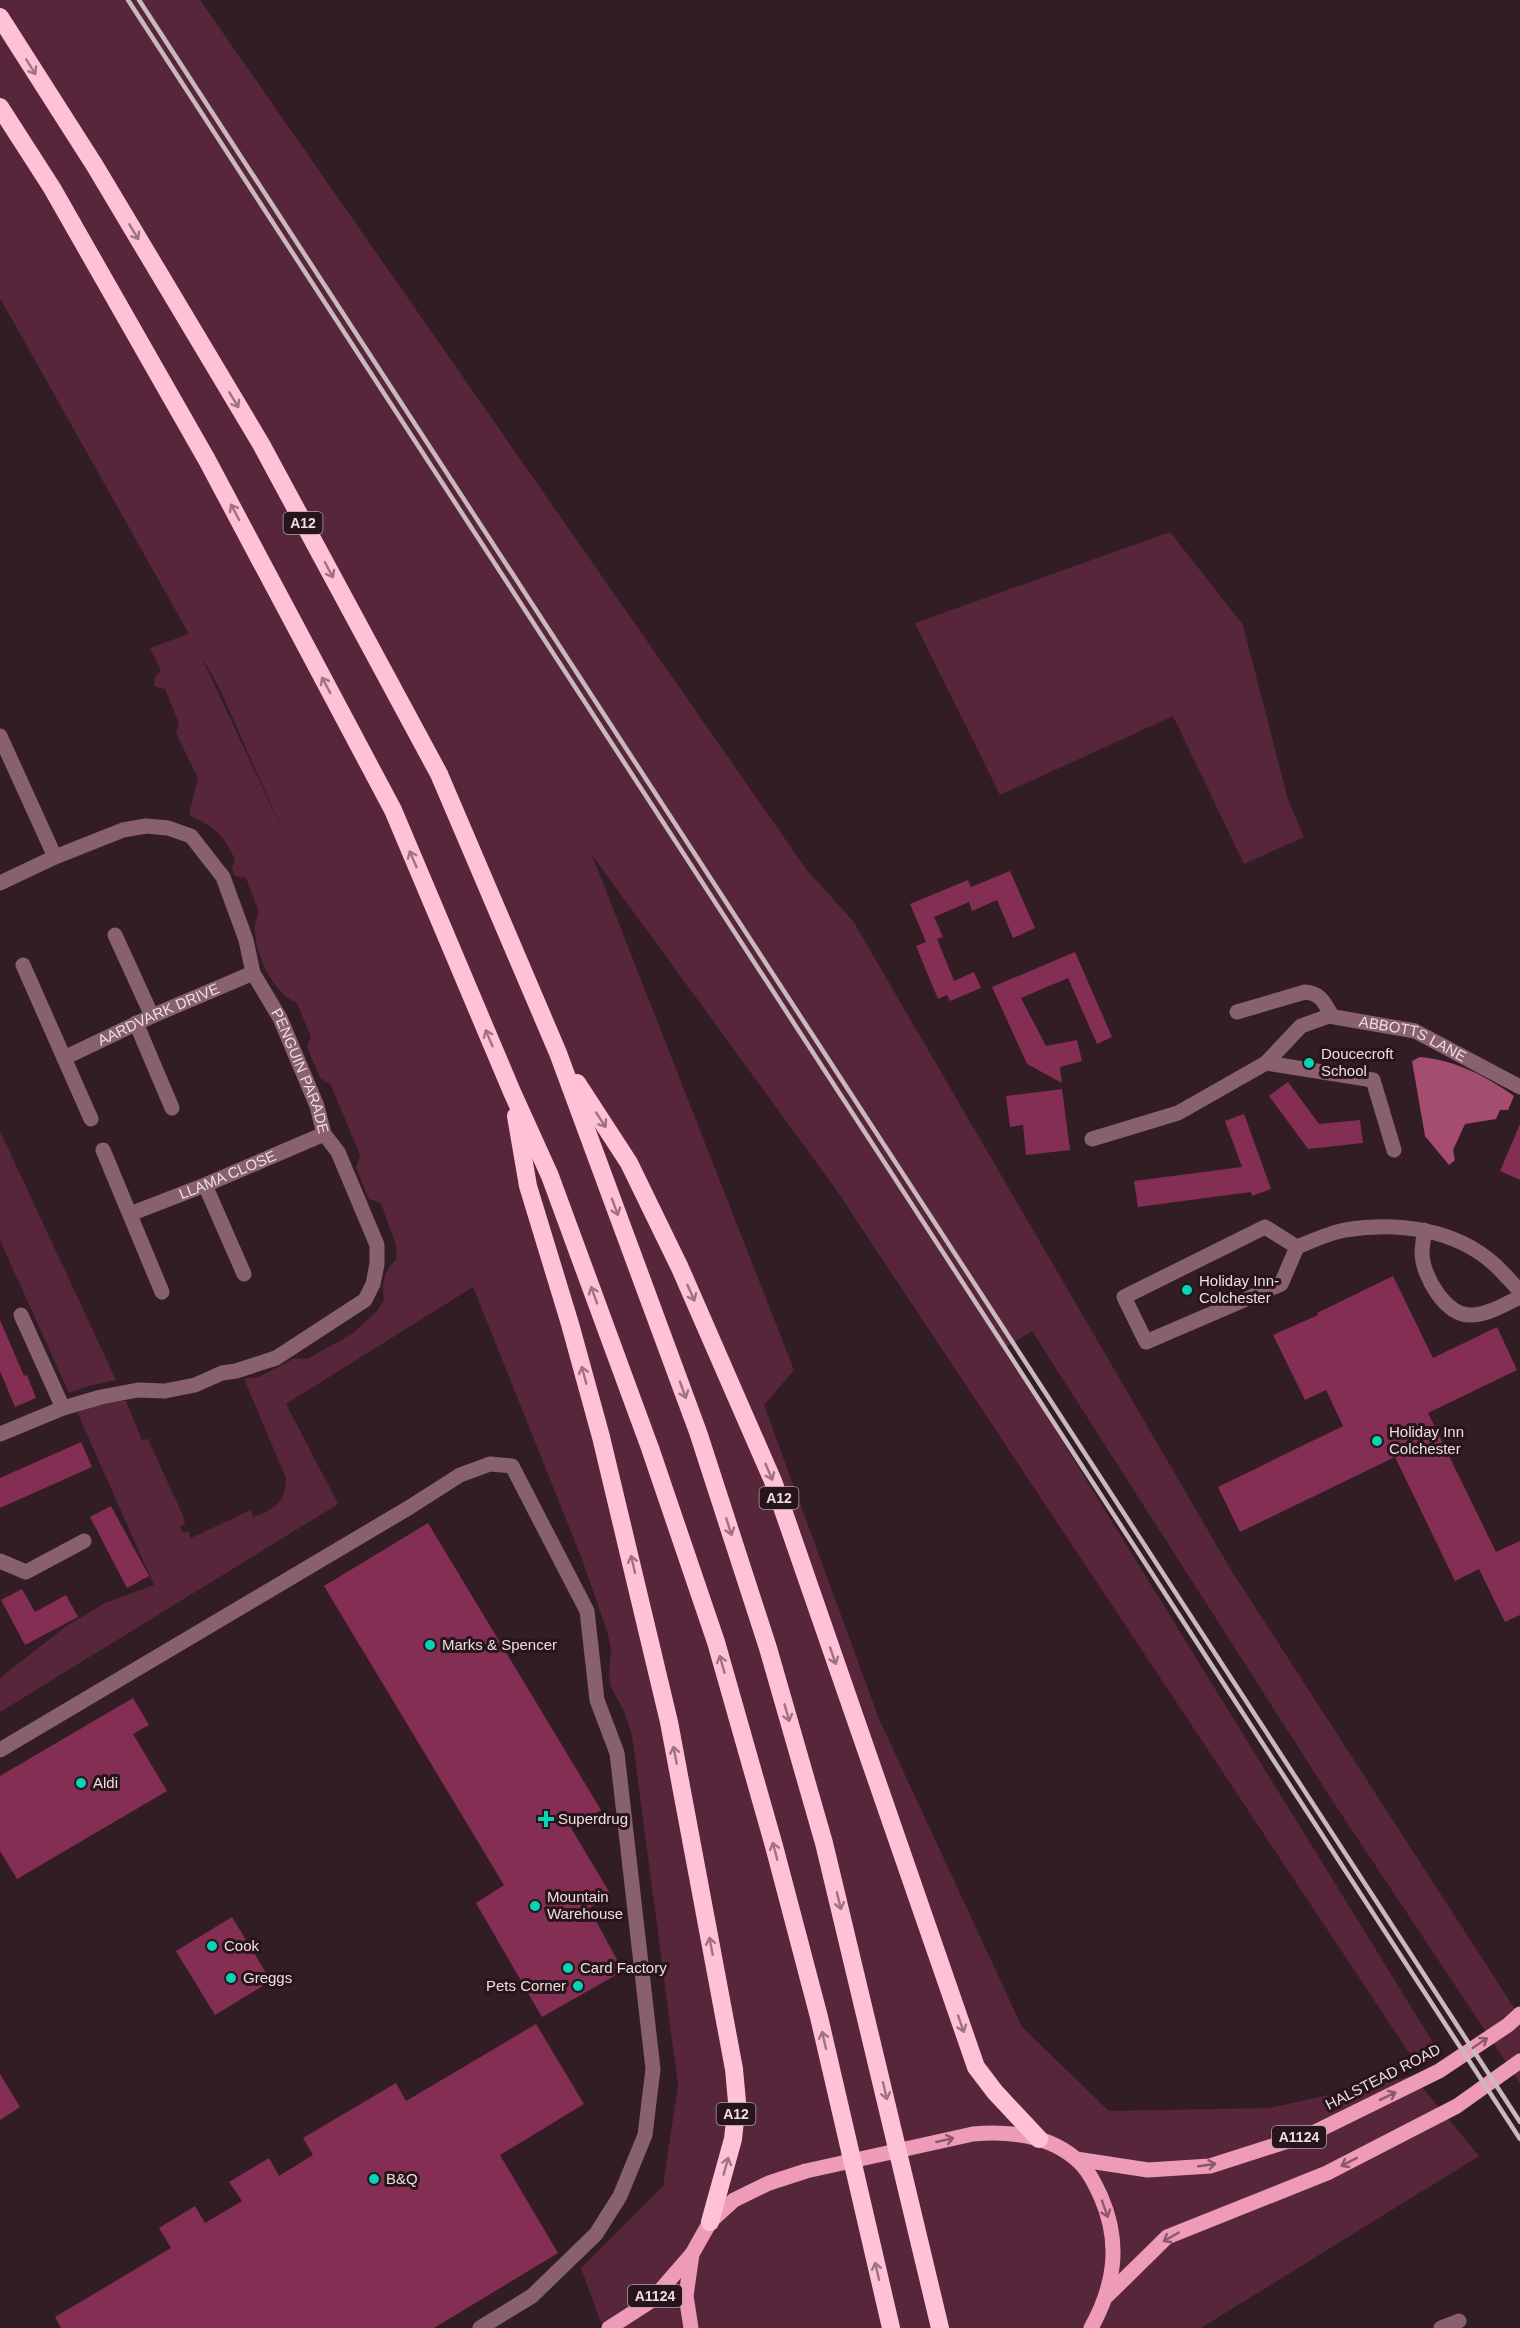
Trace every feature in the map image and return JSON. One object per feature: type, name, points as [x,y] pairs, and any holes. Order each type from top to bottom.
[{"type":"highway","name":"A12","points":[[0,17],[95,166],[261,444],[428,753],[558,1053],[698,1431],[768,1648],[824,1843],[940,2328]]},
{"type":"highway","name":"A12","points":[[0,107],[52,188],[207,460],[393,810],[512,1092],[550,1176],[651,1448],[716,1642],[774,1846],[819,2018],[891,2328]]},
{"type":"highway","name":"A12","points":[[558,1053],[629,1162],[680,1268],[773,1481],[976,2067],[995,2092],[1039,2139]]},
{"type":"highway","name":"A12","points":[[512,1092],[528,1186],[601,1437],[666,1710],[732,2060],[737,2102],[734,2139],[710,2222]]},
{"type":"main road","name":"HALSTEAD ROAD","points":[[1076,2159],[1148,2170],[1210,2166],[1313,2133],[1439,2071],[1508,2025],[1520,2014]]},
{"type":"main road","points":[[1107,2296],[1167,2237],[1327,2173],[1457,2106],[1520,2061]]},
{"type":"main road","points":[[691,2328],[686,2296],[692,2254],[710,2222],[734,2200],[769,2183],[806,2171],[973,2134],[1000,2132],[1039,2139],[1076,2159],[1093,2180],[1106,2209],[1112,2232],[1113,2262],[1107,2296],[1091,2328]]},
{"type":"main road","name":"A1124","points":[[609,2328],[651,2301],[692,2254]]},
{"type":"street","points":[[0,736],[55,857]]},
{"type":"street","name":"PENGUIN PARADE","points":[[0,883],[55,857],[123,830],[146,826],[168,828],[191,836],[223,877],[246,940],[253,974],[280,1018],[317,1106],[324,1134],[338,1152],[376,1245],[377,1264],[374,1284],[365,1300],[276,1358],[236,1371],[222,1373],[195,1385],[165,1391],[138,1390],[101,1397],[63,1408],[0,1434]]},
{"type":"street","points":[[116,935],[152,1016]]},
{"type":"street","points":[[23,965],[90,1119]]},
{"type":"street","name":"AARDVARK DRIVE","points":[[64,1058],[135,1023],[253,974]]},
{"type":"street","points":[[1237,1012],[1305,992],[1314,993],[1323,999],[1332,1016]]},
{"type":"street","name":"ABBOTTS LANE","points":[[1266,1063],[1300,1026],[1332,1016],[1415,1030],[1520,1088]]},
{"type":"street","points":[[135,1023],[172,1108]]},
{"type":"street","points":[[1092,1139],[1178,1113],[1266,1063],[1373,1080],[1394,1150]]},
{"type":"street","name":"LLAMA CLOSE","points":[[130,1214],[324,1134]]},
{"type":"street","points":[[103,1150],[162,1292]]},
{"type":"street","points":[[205,1185],[244,1274]]},
{"type":"street","points":[[1297,1246],[1265,1227],[1124,1297],[1146,1342],[1281,1284],[1297,1246],[1343,1230],[1392,1226],[1424,1230],[1462,1243],[1493,1263],[1520,1291]]},
{"type":"street","points":[[1424,1230],[1422,1254],[1425,1266],[1439,1295],[1450,1310],[1461,1315],[1474,1316],[1520,1297]]},
{"type":"street","points":[[21,1315],[63,1408]]},
{"type":"street","points":[[0,1750],[410,1508],[460,1475],[490,1464],[512,1466],[587,1611],[597,1700],[617,1753],[653,2069],[645,2135],[620,2196],[596,2234],[532,2296],[480,2328]]},
{"type":"street","points":[[0,1561],[26,1572],[84,1541]]},
{"type":"street","points":[[1441,2328],[1459,2321]]},
{"type":"shaded area","points":[[0,0],[200,0],[806,869],[853,921],[1231,1570],[1520,2017],[1520,2083],[1334,1803],[1032,1331],[1005,1348],[1437,2049],[1412,2057],[835,1188],[592,855],[794,1370],[764,1405],[879,1719],[1022,2027],[1109,2111],[1270,2108],[1413,2076],[1479,2156],[1201,2328],[603,2328],[581,2268],[663,2186],[678,2085],[632,1735],[624,1711],[611,1687],[609,1675],[611,1648],[607,1631],[582,1559],[473,1287],[286,1404],[338,1504],[0,1712],[0,1678],[65,1627],[105,1603],[154,1585],[77,1412],[107,1401],[126,1401],[142,1440],[148,1439],[183,1516],[185,1524],[180,1526],[183,1533],[188,1531],[191,1538],[251,1510],[253,1517],[273,1508],[284,1493],[286,1478],[244,1379],[259,1377],[295,1358],[307,1359],[352,1334],[377,1311],[384,1300],[384,1278],[396,1260],[397,1248],[381,1203],[369,1199],[356,1168],[360,1155],[331,1085],[320,1078],[307,1047],[311,1037],[297,1003],[288,998],[272,981],[261,959],[255,937],[255,924],[259,912],[246,878],[235,876],[232,869],[235,859],[222,837],[212,827],[189,815],[198,778],[176,733],[179,723],[165,689],[154,686],[155,677],[161,671],[150,648],[189,634],[0,298]],"holes":[[[200,654],[219,687],[286,838]]]},
{"type":"shaded area","points":[[1170,532],[1243,625],[1288,800],[1304,837],[1244,864],[1173,716],[1000,795],[915,623]]},
{"type":"shaded area","points":[[1420,1057],[1458,1065],[1514,1096],[1508,1110],[1500,1110],[1496,1119],[1465,1124],[1453,1150],[1455,1160],[1449,1165],[1425,1136],[1412,1061]]},
{"type":"shaded area","points":[[0,1131],[116,1380],[69,1393],[0,1240]]},
{"type":"building","points":[[1010,871],[1035,928],[1013,938],[997,900],[972,911],[969,902],[934,917],[943,937],[937,939],[954,981],[974,972],[981,988],[950,1001],[947,995],[938,999],[916,946],[926,942],[910,904],[968,880],[971,887]]},
{"type":"building","points":[[1075,952],[1112,1037],[1097,1044],[1068,978],[1021,998],[1046,1046],[1077,1040],[1082,1061],[1060,1067],[1062,1083],[1027,1064],[992,987]]},
{"type":"building","points":[[1288,1082],[1319,1124],[1360,1120],[1363,1143],[1308,1149],[1269,1096]]},
{"type":"building","points":[[1062,1089],[1070,1150],[1026,1155],[1023,1125],[1010,1127],[1006,1096]]},
{"type":"building","points":[[1244,1114],[1271,1189],[1252,1196],[1251,1192],[1138,1207],[1134,1181],[1242,1167],[1225,1121]]},
{"type":"building","points":[[1520,1124],[1520,1180],[1500,1171]]},
{"type":"building","name":"Holiday Inn Colchester","points":[[1393,1276],[1433,1358],[1497,1327],[1517,1370],[1428,1413],[1496,1552],[1520,1541],[1520,1615],[1505,1622],[1479,1569],[1455,1581],[1395,1457],[1240,1532],[1218,1487],[1343,1426],[1326,1390],[1305,1400],[1273,1335],[1318,1315],[1317,1313]]},
{"type":"building","points":[[0,1320],[36,1398],[15,1407],[0,1371]]},
{"type":"building","points":[[81,1442],[92,1467],[0,1508],[0,1478]]},
{"type":"building","points":[[111,1506],[149,1576],[127,1588],[90,1517]]},
{"type":"building","name":"Marks & Spencer","points":[[428,1523],[601,1810],[571,1828],[611,1895],[589,1908],[623,1971],[542,2017],[476,1903],[504,1885],[324,1586]]},
{"type":"building","points":[[22,1589],[35,1612],[66,1595],[78,1617],[25,1645],[1,1600]]},
{"type":"building","name":"Aldi","points":[[133,1698],[149,1725],[133,1734],[167,1791],[17,1879],[0,1851],[0,1776]]},
{"type":"building","name":"Greggs","points":[[232,1917],[271,1981],[215,2015],[176,1951]]},
{"type":"building","name":"B&Q","points":[[536,2024],[584,2104],[500,2155],[558,2253],[434,2328],[61,2328],[55,2317],[171,2248],[159,2228],[195,2206],[205,2223],[242,2201],[229,2182],[269,2158],[279,2176],[313,2155],[303,2138],[396,2083],[406,2101]]},
{"type":"building","points":[[0,2074],[20,2107],[0,2120]]},
{"type":"railway","points":[[128,0],[1520,2139]]},
{"type":"railway","points":[[139,0],[1520,2122]]},
{"type":"place","name":"Doucecroft School","points":[[1309,1063]]},
{"type":"place","name":"Holiday Inn- Colchester","points":[[1187,1290]]},
{"type":"place","name":"Holiday Inn Colchester","points":[[1377,1441]]},
{"type":"place","name":"Marks & Spencer","points":[[430,1645]]},
{"type":"place","name":"Aldi","points":[[81,1783]]},
{"type":"place","name":"Superdrug","points":[[546,1819]]},
{"type":"place","name":"Mountain Warehouse","points":[[535,1906]]},
{"type":"place","name":"Cook","points":[[212,1946]]},
{"type":"place","name":"Card Factory","points":[[568,1968]]},
{"type":"place","name":"Greggs","points":[[231,1978]]},
{"type":"place","name":"Pets Corner","points":[[578,1986]]},
{"type":"place","name":"B&Q","points":[[374,2179]]}]
